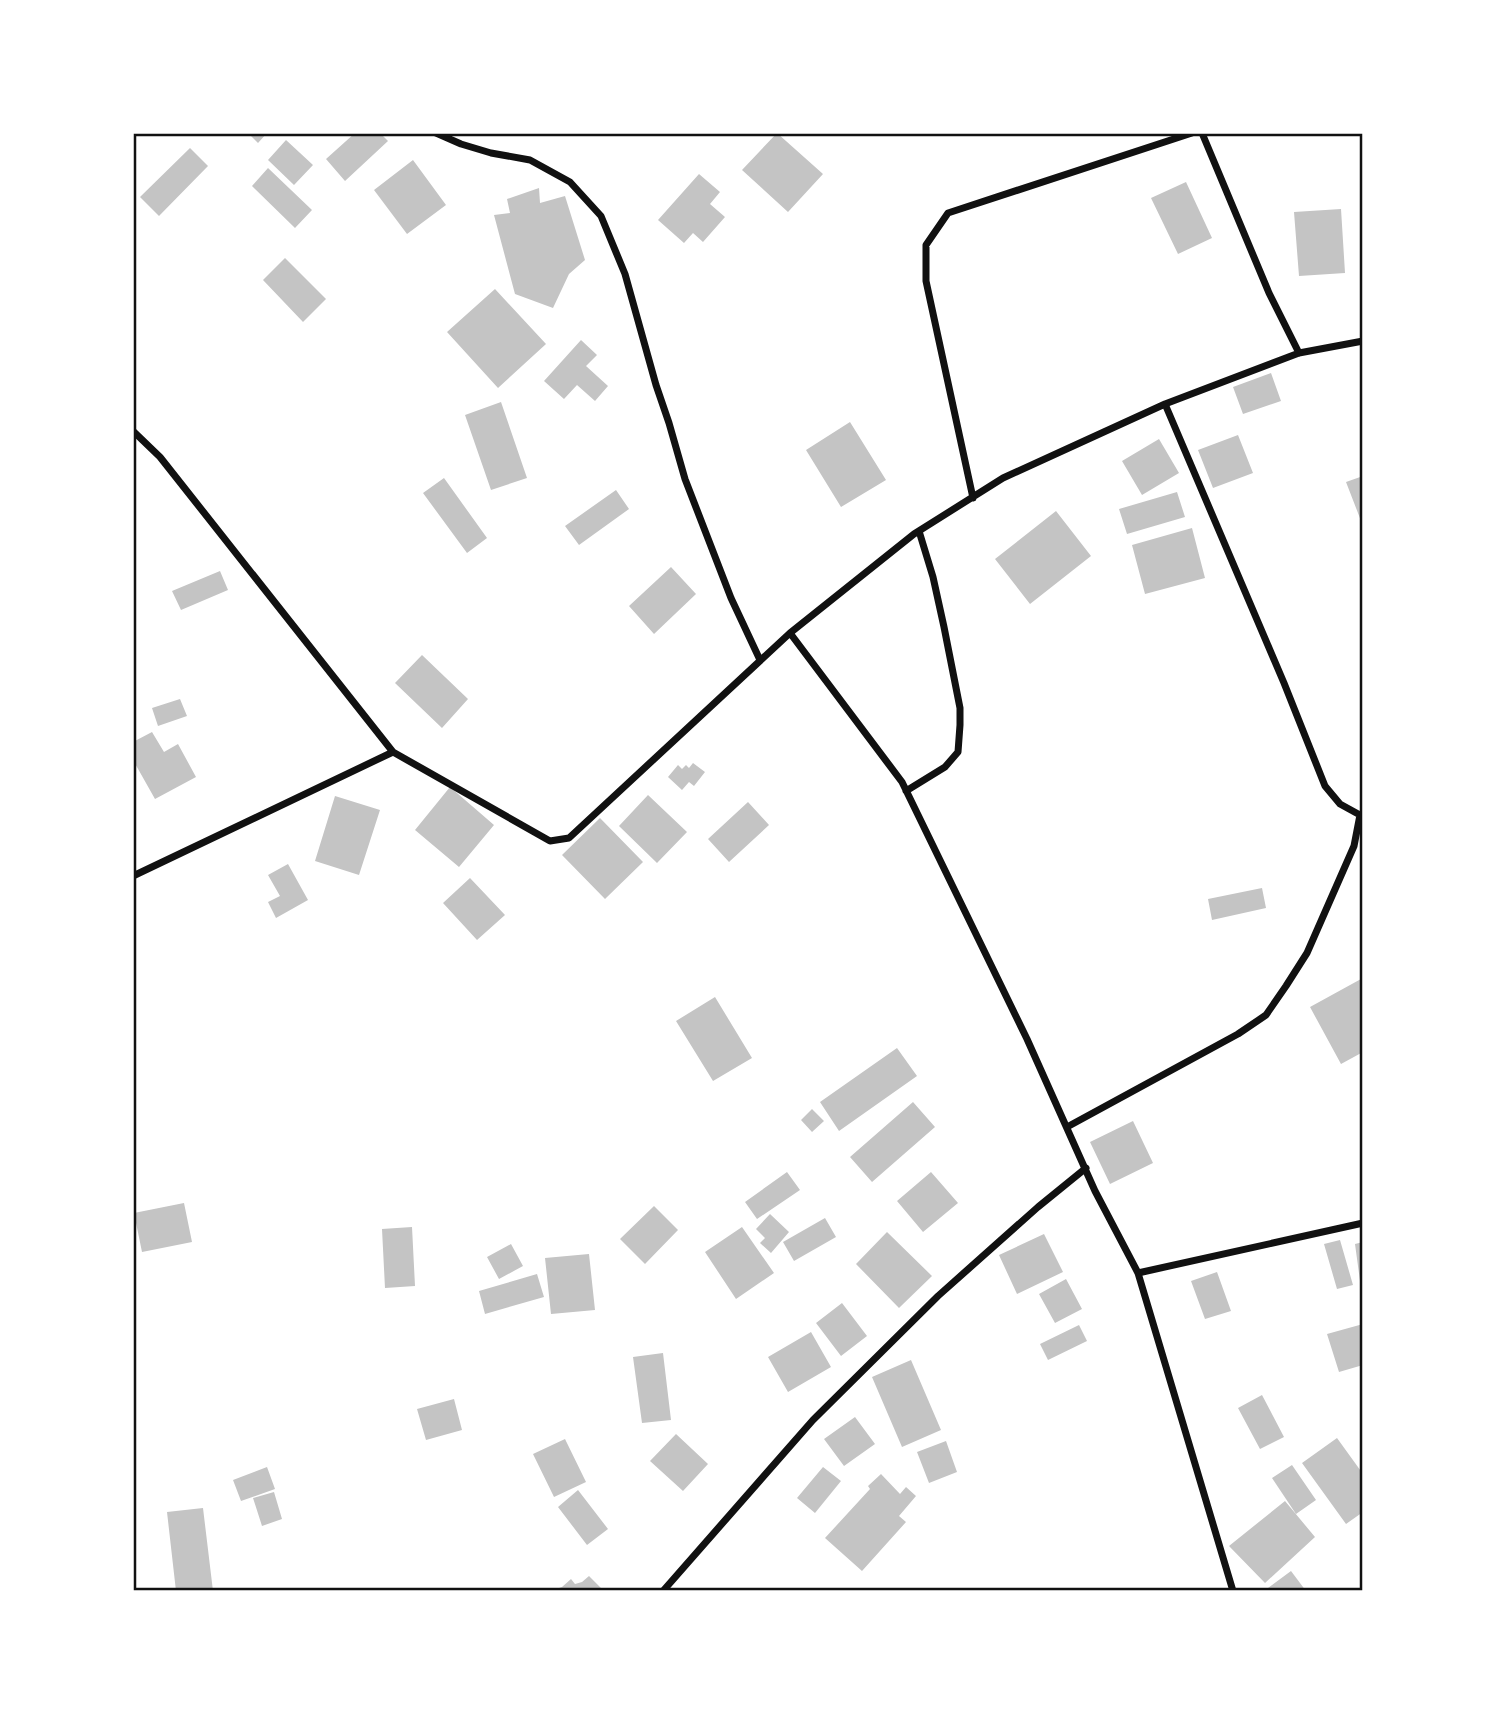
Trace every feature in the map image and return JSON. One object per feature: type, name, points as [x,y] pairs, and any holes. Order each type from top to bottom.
[{"type":"street","points":[[436,133],[460,144],[530,160],[570,182],[601,216],[625,274],[685,479],[731,598],[760,660]]},
{"type":"street","points":[[973,498],[926,281],[926,245],[948,213],[1192,133]]},
{"type":"street","points":[[1202,133],[1269,293],[1299,353]]},
{"type":"street","points":[[133,431],[160,457],[393,752],[550,841],[569,838],[790,633],[919,531],[1003,478],[1165,404],[1299,353],[1363,341]]},
{"type":"street","points":[[1067,1128],[1238,1034],[1266,1014],[1307,953],[1354,846],[1361,814],[1340,804],[1325,786],[1165,404]]},
{"type":"street","points":[[906,791],[945,767],[958,752],[960,725],[960,708],[944,627],[919,531]]},
{"type":"street","points":[[790,633],[902,782],[1027,1039],[1095,1191],[1138,1273],[1233,1591]]},
{"type":"street","points":[[133,876],[393,752]]},
{"type":"street","points":[[663,1591],[822,1411],[938,1296],[1086,1168]]},
{"type":"street","points":[[1138,1273],[1363,1223]]},
{"type":"building","points":[[248,133],[267,133],[258,143]]},
{"type":"building","points":[[355,133],[380,133],[388,141],[345,181],[326,159]]},
{"type":"building","points":[[777,133],[823,174],[788,212],[742,170]]},
{"type":"building","points":[[286,140],[313,165],[294,185],[268,160]]},
{"type":"building","points":[[190,148],[208,166],[159,216],[140,197]]},
{"type":"building","points":[[413,160],[446,205],[407,234],[374,190]]},
{"type":"building","points":[[268,168],[312,210],[295,228],[252,186]]},
{"type":"building","points":[[699,174],[720,192],[710,204],[725,217],[703,242],[693,233],[684,243],[658,220]]},
{"type":"building","points":[[1186,182],[1212,238],[1178,254],[1151,198]]},
{"type":"building","points":[[539,188],[540,203],[565,196],[585,260],[569,274],[553,308],[515,294],[494,215],[510,213],[507,199]]},
{"type":"building","points":[[1341,209],[1345,273],[1299,276],[1294,212]]},
{"type":"building","points":[[285,258],[326,299],[303,322],[263,280]]},
{"type":"building","points":[[495,289],[546,344],[498,388],[447,332]]},
{"type":"building","points":[[581,340],[597,355],[586,366],[608,386],[595,401],[577,385],[564,399],[544,381]]},
{"type":"building","points":[[1271,373],[1281,401],[1243,414],[1233,387]]},
{"type":"building","points":[[501,402],[527,478],[491,490],[465,415]]},
{"type":"building","points":[[850,422],[886,480],[841,507],[806,450]]},
{"type":"building","points":[[1238,435],[1253,473],[1213,488],[1198,450]]},
{"type":"building","points":[[1159,439],[1179,473],[1142,495],[1122,461]]},
{"type":"building","points":[[1363,476],[1363,526],[1346,482]]},
{"type":"building","points":[[444,478],[487,538],[467,553],[423,493]]},
{"type":"building","points":[[616,490],[629,509],[579,545],[565,526]]},
{"type":"building","points":[[1177,492],[1185,517],[1127,534],[1119,509]]},
{"type":"building","points":[[1056,511],[1091,556],[1030,604],[995,559]]},
{"type":"building","points":[[1192,528],[1205,578],[1145,594],[1132,545]]},
{"type":"building","points":[[671,567],[696,594],[654,634],[629,606]]},
{"type":"building","points":[[220,571],[228,590],[181,610],[172,591]]},
{"type":"building","points":[[422,655],[468,699],[442,728],[395,683]]},
{"type":"building","points":[[180,699],[187,716],[158,726],[152,708]]},
{"type":"building","points":[[152,732],[164,752],[178,744],[196,777],[155,799],[133,760],[133,742]]},
{"type":"building","points":[[693,763],[705,772],[694,786],[689,782],[682,790],[668,777],[678,765],[682,769],[686,765],[689,768]]},
{"type":"building","points":[[450,787],[494,825],[459,867],[415,830]]},
{"type":"building","points":[[648,795],[687,832],[657,863],[619,826]]},
{"type":"building","points":[[335,796],[380,810],[359,875],[315,861]]},
{"type":"building","points":[[748,802],[769,825],[729,862],[708,839]]},
{"type":"building","points":[[600,818],[643,862],[605,899],[562,855]]},
{"type":"building","points":[[288,864],[308,900],[276,918],[268,902],[280,896],[268,875]]},
{"type":"building","points":[[470,878],[505,915],[477,940],[443,903]]},
{"type":"building","points":[[1262,888],[1266,908],[1212,920],[1208,899]]},
{"type":"building","points":[[1361,979],[1363,1052],[1341,1064],[1310,1007]]},
{"type":"building","points":[[715,997],[752,1058],[713,1081],[676,1021]]},
{"type":"building","points":[[897,1048],[917,1076],[839,1131],[820,1102]]},
{"type":"building","points":[[913,1102],[935,1127],[872,1182],[850,1157]]},
{"type":"building","points":[[812,1109],[824,1121],[812,1132],[801,1120]]},
{"type":"building","points":[[1133,1121],[1153,1163],[1110,1184],[1090,1142]]},
{"type":"building","points":[[787,1172],[800,1190],[757,1219],[745,1202]]},
{"type":"building","points":[[931,1172],[958,1203],[923,1232],[897,1201]]},
{"type":"building","points":[[184,1203],[192,1242],[142,1252],[134,1213]]},
{"type":"building","points":[[654,1206],[678,1230],[645,1264],[620,1239]]},
{"type":"building","points":[[770,1214],[789,1232],[771,1253],[760,1243],[765,1238],[756,1229]]},
{"type":"building","points":[[825,1218],[836,1237],[794,1261],[783,1242]]},
{"type":"building","points":[[412,1227],[415,1286],[385,1288],[382,1229]]},
{"type":"building","points":[[742,1227],[774,1273],[736,1299],[705,1252]]},
{"type":"building","points":[[887,1232],[932,1276],[899,1308],[856,1264]]},
{"type":"building","points":[[1044,1234],[1063,1272],[1017,1294],[999,1255]]},
{"type":"building","points":[[1340,1240],[1353,1285],[1337,1289],[1324,1244]]},
{"type":"building","points":[[1363,1242],[1363,1288],[1361,1288],[1355,1244]]},
{"type":"building","points":[[511,1244],[523,1266],[499,1279],[487,1257]]},
{"type":"building","points":[[589,1254],[595,1310],[551,1314],[545,1258]]},
{"type":"building","points":[[1217,1272],[1231,1311],[1205,1319],[1191,1281]]},
{"type":"building","points":[[537,1274],[544,1297],[485,1314],[479,1291]]},
{"type":"building","points":[[1066,1279],[1082,1309],[1055,1323],[1039,1294]]},
{"type":"building","points":[[842,1303],[867,1336],[841,1356],[816,1323]]},
{"type":"building","points":[[1363,1324],[1363,1365],[1339,1372],[1327,1334]]},
{"type":"building","points":[[1079,1325],[1087,1341],[1048,1360],[1040,1344]]},
{"type":"building","points":[[811,1332],[831,1367],[788,1392],[768,1357]]},
{"type":"building","points":[[663,1353],[671,1420],[642,1423],[633,1357]]},
{"type":"building","points":[[911,1360],[941,1430],[902,1447],[872,1377]]},
{"type":"building","points":[[1262,1395],[1284,1437],[1260,1449],[1238,1408]]},
{"type":"building","points":[[454,1399],[462,1430],[426,1440],[417,1409]]},
{"type":"building","points":[[855,1417],[875,1444],[844,1466],[824,1439]]},
{"type":"building","points":[[676,1434],[708,1464],[683,1491],[650,1461]]},
{"type":"building","points":[[1337,1438],[1363,1474],[1363,1512],[1346,1524],[1302,1463]]},
{"type":"building","points":[[565,1439],[586,1482],[554,1497],[533,1454]]},
{"type":"building","points":[[946,1441],[957,1472],[929,1483],[917,1452]]},
{"type":"building","points":[[1292,1465],[1316,1500],[1296,1514],[1272,1478]]},
{"type":"building","points":[[267,1467],[275,1489],[241,1501],[233,1480]]},
{"type":"building","points":[[823,1467],[841,1481],[815,1513],[797,1498]]},
{"type":"building","points":[[881,1474],[900,1494],[906,1487],[916,1496],[899,1516],[906,1522],[862,1571],[825,1538]]},
{"type":"building","points":[[578,1490],[608,1529],[587,1545],[558,1507]]},
{"type":"building","points":[[274,1492],[282,1519],[262,1526],[253,1498]]},
{"type":"building","points":[[1285,1501],[1315,1537],[1265,1583],[1229,1546]]},
{"type":"building","points":[[203,1508],[213,1591],[176,1591],[167,1512]]},
{"type":"building","points":[[1291,1571],[1306,1591],[1264,1591]]},
{"type":"building","points":[[589,1576],[604,1591],[550,1591],[562,1587],[571,1579],[575,1584]]}]
